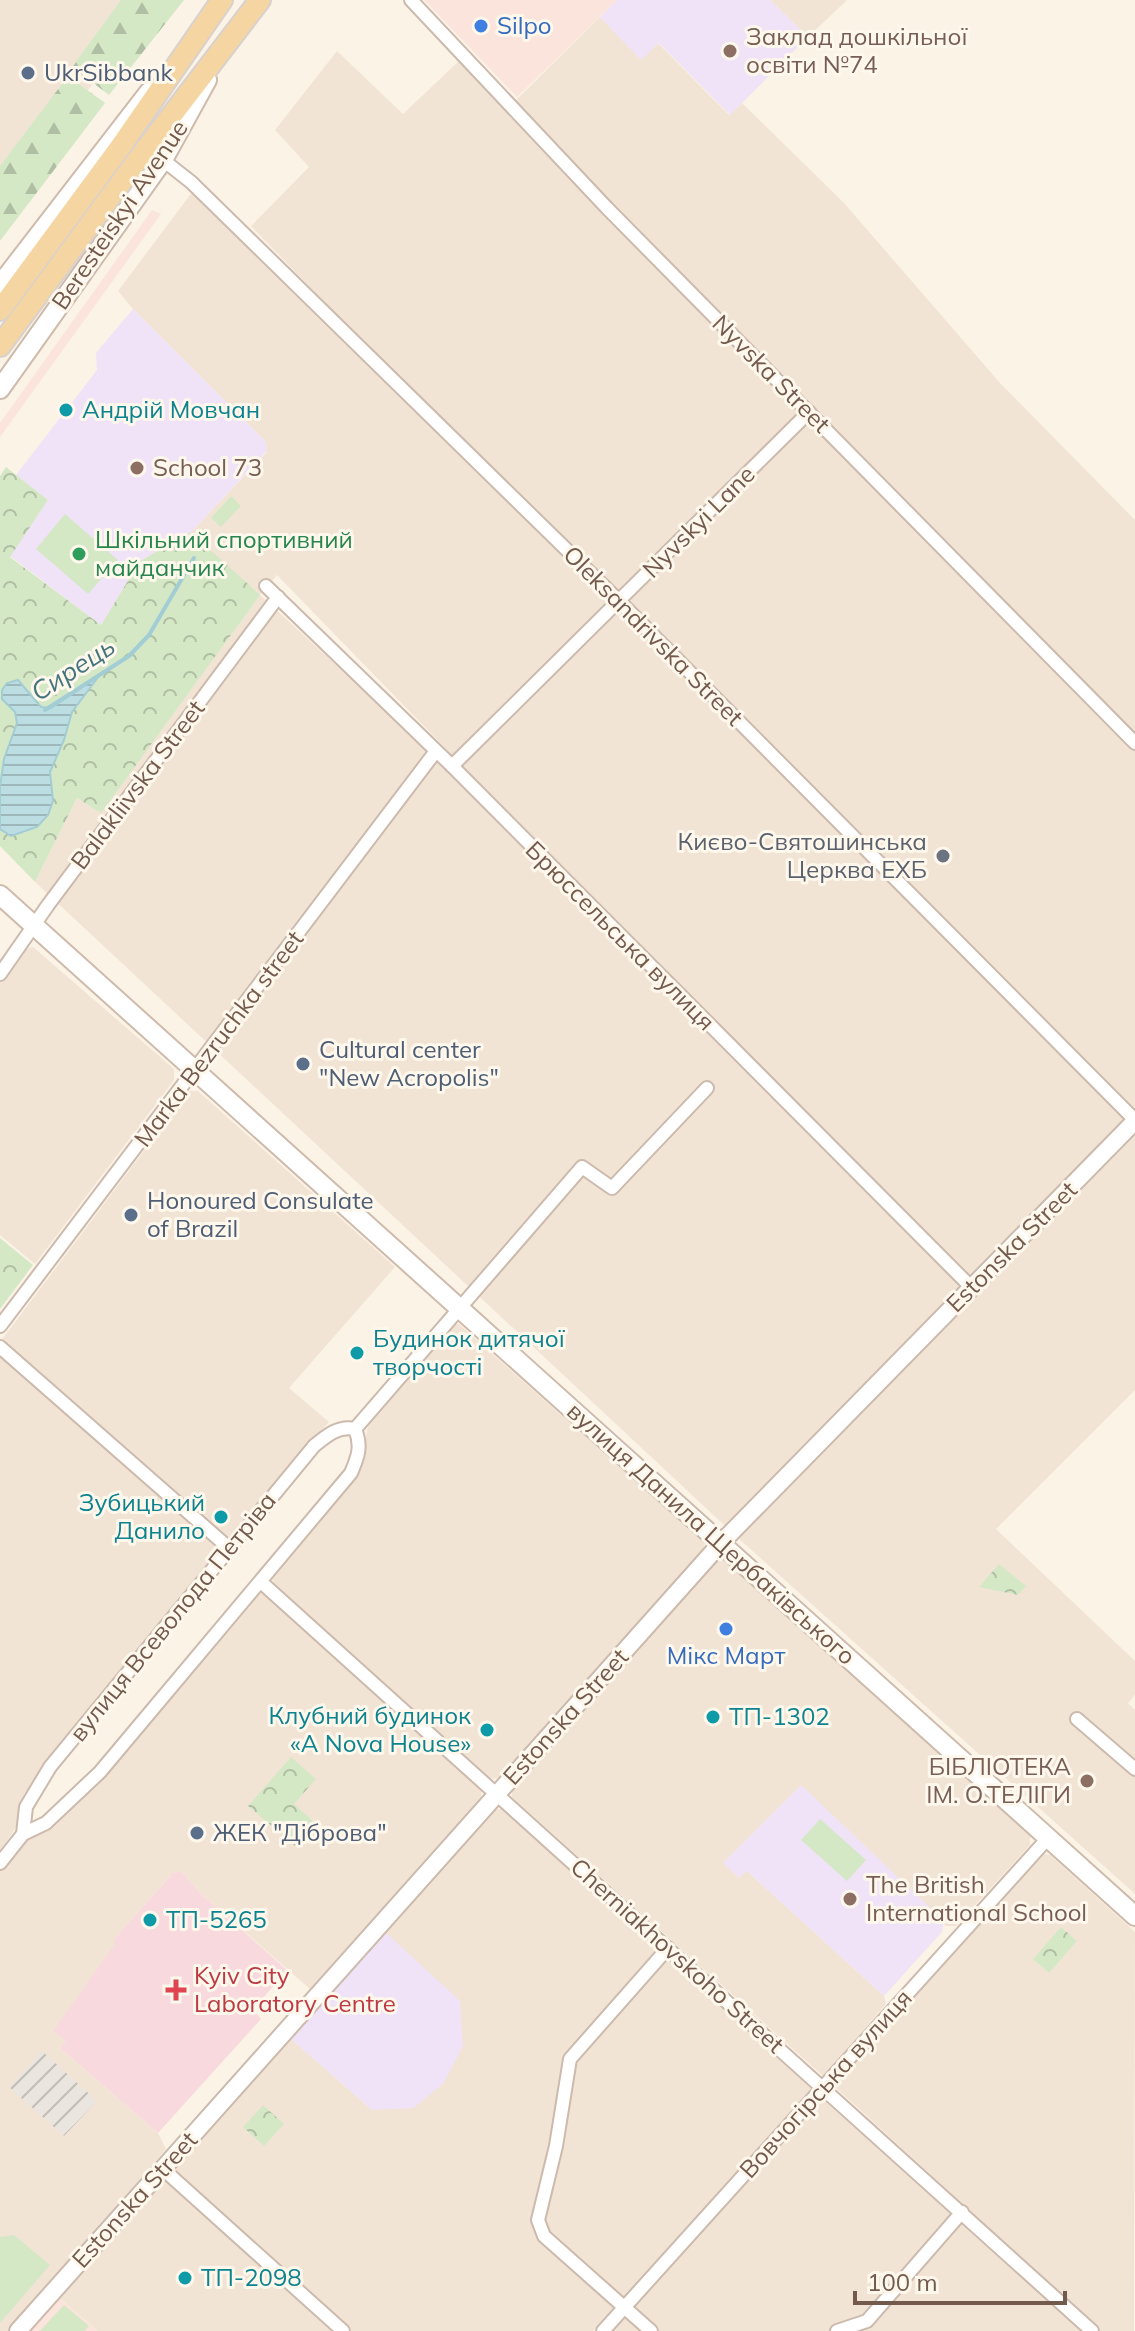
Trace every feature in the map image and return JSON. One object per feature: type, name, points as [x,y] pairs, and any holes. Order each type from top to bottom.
[{"type":"main road","name":"Beresteiskyi Avenue","points":[[0,310],[121,146],[222,0]]},
{"type":"main road","name":"Beresteiskyi Avenue","points":[[0,346],[260,0]]},
{"type":"main road","name":"Beresteiskyi Avenue","points":[[0,389],[163,160],[232,36]]},
{"type":"main road","name":"Beresteiskyi Avenue","points":[[0,285],[128,117],[188,47]]},
{"type":"main road","name":"вулиця Данила Щербаківського","points":[[0,895],[1135,1916]]},
{"type":"street","name":"Nyvska Street","points":[[411,0],[607,208],[1135,743]]},
{"type":"street","name":"Oleksandrivska Street","points":[[163,160],[203,193],[620,602],[1135,1121]]},
{"type":"street","name":"Nyvskyi Lane","points":[[452,766],[809,412]]},
{"type":"street","name":"Брюссельська вулиця","points":[[266,586],[452,766],[972,1288]]},
{"type":"street","name":"Balakliivska Street","points":[[0,974],[278,597]]},
{"type":"street","name":"Marka Bezruchka street","points":[[0,1326],[436,751]]},
{"type":"street","name":"вулиця Всеволода Петріва","points":[[355,1429],[582,1167],[612,1188],[707,1088]]},
{"type":"street","name":"Estonska Street","points":[[18,2331],[721,1543],[1135,1121]]},
{"type":"street","points":[[0,1347],[230,1549]]},
{"type":"street","name":"вулиця Всеволода Петріва","points":[[23,1834],[26,1807],[50,1767],[314,1446],[329,1433],[348,1427],[355,1429]]},
{"type":"street","name":"вулиця Всеволода Петріва","points":[[0,1863],[23,1834],[46,1823],[100,1772],[351,1473],[359,1456],[359,1439],[355,1429]]},
{"type":"street","name":"Cherniakhovskoho Street","points":[[261,1582],[1092,2331]]},
{"type":"street","points":[[1077,1719],[1135,1769]]},
{"type":"street","name":"Вовчогірська вулиця","points":[[603,2331],[1048,1838]]},
{"type":"street","points":[[651,2331],[544,2236],[538,2220],[556,2146],[570,2059],[668,1948]]},
{"type":"street","points":[[163,2169],[343,2331]]},
{"type":"street","points":[[837,2331],[867,2321],[962,2212]]},
{"type":"street","points":[[867,2321],[877,2331]]},
{"type":"shaded area","points":[[0,0],[157,0],[0,205]]},
{"type":"shaded area","points":[[424,0],[617,0],[517,97]]},
{"type":"shaded area","name":"Заклад дошкільної освіти №74","points":[[617,0],[770,0],[808,37],[730,115],[659,43],[641,60],[600,17]]},
{"type":"shaded area","points":[[770,0],[847,0],[808,37]]},
{"type":"shaded area","points":[[600,17],[641,59],[658,43],[729,115],[742,103],[844,203],[1000,383],[1135,520],[1135,1390],[996,1529],[1135,1661],[1135,1695],[1128,1703],[1135,1710],[1135,1894],[737,1537],[35,882],[77,798],[100,812],[259,595],[191,532],[267,452],[266,442],[118,291],[193,191],[612,602],[453,756],[277,575],[260,595],[451,771],[625,602],[251,226],[309,167],[275,130],[337,51],[403,114],[460,60],[597,204],[513,103]]},
{"type":"shaded area","points":[[152,210],[161,214],[0,437],[0,423]]},
{"type":"shaded area","name":"School 73","points":[[133,309],[266,442],[267,451],[191,532],[140,561],[101,625],[10,556],[48,500],[16,475],[97,370],[96,353]]},
{"type":"shaded area","points":[[33,947],[174,1069],[174,1080],[35,1264],[0,1235],[0,982],[22,950]]},
{"type":"shaded area","points":[[189,1091],[198,1091],[395,1267],[289,1388],[329,1422],[231,1538],[222,1538],[0,1342]]},
{"type":"shaded area","points":[[459,1324],[704,1543],[703,1553],[498,1778],[488,1779],[273,1586],[272,1576],[358,1473],[372,1417],[452,1325]]},
{"type":"shaded area","points":[[0,1355],[216,1545],[219,1552],[24,1794],[18,1824],[0,1851]]},
{"type":"shaded area","points":[[715,1559],[723,1559],[1030,1835],[1030,1845],[956,1926],[945,1926],[801,1786],[746,1870],[884,1996],[886,2004],[823,2076],[512,1797],[512,1787]]},
{"type":"shaded area","points":[[267,1591],[481,1787],[481,1798],[310,1989],[199,1892],[181,1871],[173,1873],[115,1938],[115,1944],[66,2042],[60,2048],[158,2133],[166,2149],[8,2331],[0,2331],[0,1870],[26,1838],[99,1778],[258,1595]]},
{"type":"shaded area","name":"The British International School","points":[[801,1785],[944,1921],[942,1932],[884,1996],[747,1871],[739,1878],[723,1863]]},
{"type":"shaded area","points":[[504,1808],[817,2086],[593,2331],[352,2331],[169,2168],[289,2037],[372,2110],[384,1931],[490,1811]]},
{"type":"shaded area","points":[[1042,1854],[1050,1855],[1135,1932],[1134,2331],[1101,2331],[833,2085]]},
{"type":"shaded area","name":"Kyiv City Laboratory Centre","points":[[181,1871],[199,1892],[287,1970],[253,2010],[261,2019],[158,2133],[60,2048],[66,2041],[53,2031],[115,1944],[115,1938],[173,1873]]},
{"type":"shaded area","points":[[384,1931],[460,2001],[463,2046],[443,2084],[413,2108],[372,2110],[289,2037]]},
{"type":"shaded area","points":[[42,2051],[97,2101],[64,2136],[9,2087]]},
{"type":"shaded area","points":[[825,2094],[1087,2331],[611,2331]]},
{"type":"shaded area","points":[[163,2175],[337,2331],[98,2331],[55,2294]]},
{"type":"shaded area","points":[[55,2294],[98,2331],[23,2331]]},
{"type":"green space","points":[[121,0],[184,0],[109,95],[72,67]]},
{"type":"green space","points":[[68,76],[105,103],[0,241],[0,166]]},
{"type":"green space","points":[[6,467],[48,500],[10,557],[101,625],[140,561],[191,532],[260,595],[101,813],[77,798],[35,882],[0,846],[0,476]]},
{"type":"green space","points":[[231,496],[241,506],[221,527],[211,518]]},
{"type":"green space","points":[[65,514],[118,560],[88,594],[36,549]]},
{"type":"green space","points":[[0,1238],[33,1265],[0,1309]]},
{"type":"green space","points":[[999,1564],[1026,1586],[1018,1595],[979,1587]]},
{"type":"green space","points":[[291,1757],[316,1779],[294,1804],[315,1823],[295,1846],[248,1806]]},
{"type":"green space","points":[[820,1819],[866,1860],[847,1881],[801,1840]]},
{"type":"green space","points":[[1061,1927],[1077,1941],[1049,1973],[1033,1959]]},
{"type":"green space","points":[[263,2105],[284,2124],[264,2146],[243,2127]]},
{"type":"green space","points":[[14,2235],[50,2265],[0,2323],[0,2237]]},
{"type":"green space","points":[[64,2305],[89,2326],[85,2331],[40,2331]]},
{"type":"water","points":[[99,676],[72,712],[50,772],[53,801],[48,815],[37,827],[11,836],[0,829],[0,786],[4,759],[17,723],[15,712],[2,699],[2,690],[7,683],[18,680],[41,707],[51,708]]},
{"type":"waterway","name":"Сирець","points":[[45,710],[129,656],[149,635],[194,558]]},
{"type":"place","name":"Silpo","points":[[481,26]]},
{"type":"place","name":"Заклад дошкільної освіти №74","points":[[730,51]]},
{"type":"place","name":"UkrSibbank","points":[[28,73]]},
{"type":"place","name":"Андрій Мовчан","points":[[66,410]]},
{"type":"place","name":"School 73","points":[[137,468]]},
{"type":"place","name":"Шкільний спортивний майданчик","points":[[79,554]]},
{"type":"place","name":"Києво-Святошинська Церква ЕХБ","points":[[943,856]]},
{"type":"place","name":"Cultural center \"New Acropolis\"","points":[[303,1064]]},
{"type":"place","name":"Honoured Consulate of Brazil","points":[[131,1215]]},
{"type":"place","name":"Будинок дитячої творчості","points":[[357,1353]]},
{"type":"place","name":"Зубицький Данило","points":[[221,1517]]},
{"type":"place","name":"Мікс Март","points":[[726,1629]]},
{"type":"place","name":"ТП-1302","points":[[713,1717]]},
{"type":"place","name":"Клубний будинок «A Nova House»","points":[[487,1730]]},
{"type":"place","name":"БІБЛІОТЕКА ІМ. О.ТЕЛІГИ","points":[[1087,1781]]},
{"type":"place","name":"ЖЕК \"Діброва\"","points":[[197,1833]]},
{"type":"place","name":"The British International School","points":[[850,1899]]},
{"type":"place","name":"ТП-5265","points":[[150,1920]]},
{"type":"place","name":"Kyiv City Laboratory Centre","points":[[176,1990]]},
{"type":"place","name":"ТП-2098","points":[[185,2278]]}]
